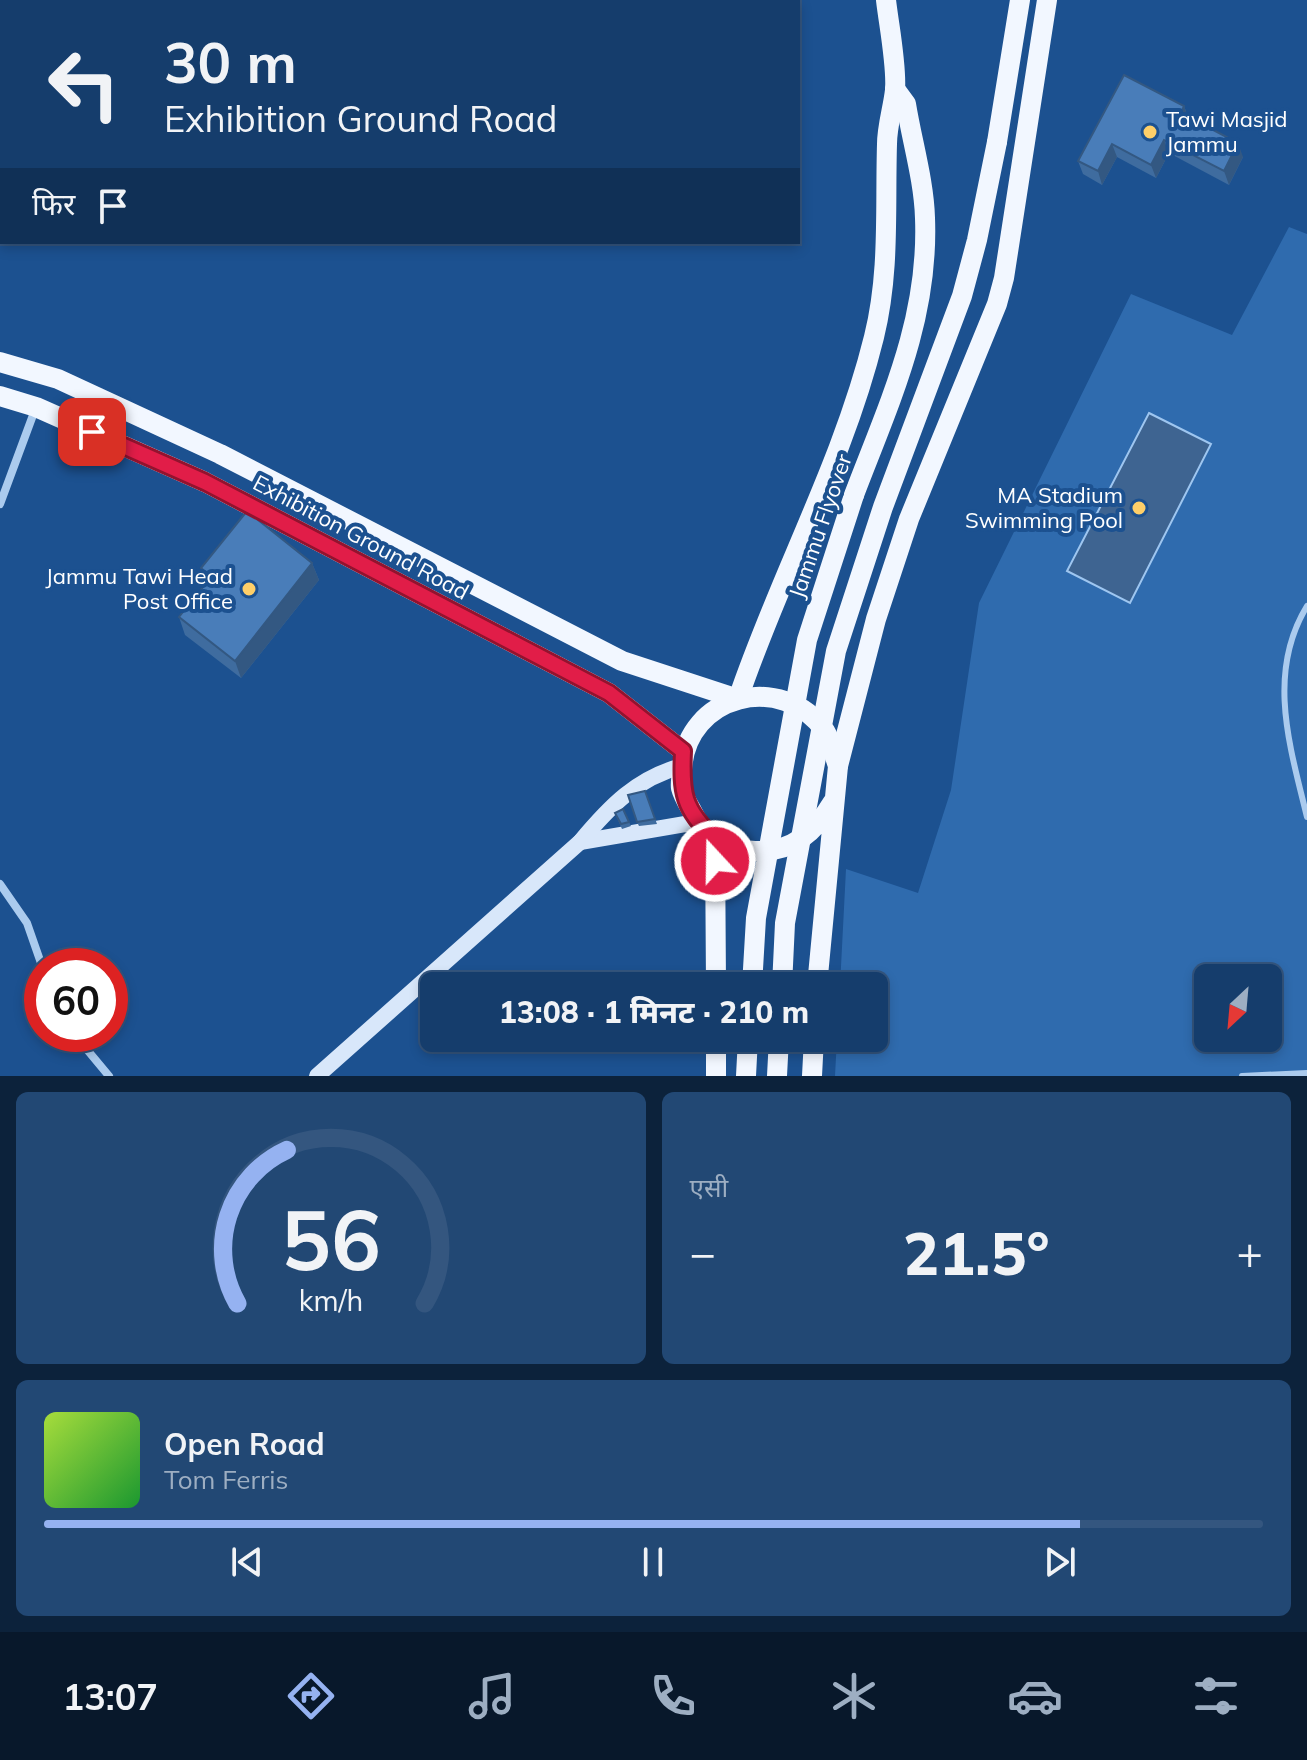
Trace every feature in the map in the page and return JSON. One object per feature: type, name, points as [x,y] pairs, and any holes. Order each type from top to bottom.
[{"type":"main road","points":[[738,699],[757,641],[814,515],[874,339],[885,279],[887,142],[895,89],[886,0]]},
{"type":"main road","points":[[783,972],[785,923],[836,651],[883,507],[962,296],[997,142],[1020,0]]},
{"type":"main road","points":[[818,972],[838,766],[876,619],[909,519],[997,304],[1004,278],[1047,0]]},
{"type":"main road","name":"Jammu Flyover","points":[[753,972],[756,918],[807,640],[854,495],[909,348],[923,290],[925,216],[906,104],[895,89]]},
{"type":"main road","points":[[0,362],[58,379],[220,454],[622,661],[738,699]]},
{"type":"main road","name":"Exhibition Ground Road","points":[[0,396],[36,407],[205,482],[609,693],[683,758]]},
{"type":"main road","points":[[833,802],[818,826],[796,843],[769,852],[741,850],[715,839],[697,822],[681,788],[683,758],[694,728],[712,710],[738,699],[769,696],[802,708],[826,733],[838,766]]},
{"type":"main road","points":[[317,1076],[580,842],[602,816],[641,782],[683,758]]},
{"type":"main road","points":[[580,842],[697,822]]},
{"type":"main road","points":[[715,839],[716,972]]},
{"type":"main road","points":[[716,1052],[716,1076]]},
{"type":"main road","points":[[746,1076],[747,1052]]},
{"type":"main road","points":[[777,1076],[778,1052]]},
{"type":"main road","points":[[812,1076],[813,1052]]},
{"type":"street","points":[[0,504],[36,407]]},
{"type":"street","points":[[0,884],[27,923],[36,948]]},
{"type":"street","points":[[89,1052],[109,1076]]},
{"type":"lane","points":[[1307,606],[1289,645],[1283,672],[1283,701],[1289,743],[1307,817]]},
{"type":"lane","points":[[1242,1076],[1307,1073]]},
{"type":"shaded area","points":[[1289,227],[1307,234],[1307,1076],[835,1076],[836,1052],[888,1052],[888,972],[841,972],[846,869],[918,893],[951,790],[979,603],[1131,294],[1232,335]]},
{"type":"shaded area","name":"MA Stadium Swimming Pool","points":[[1149,413],[1211,444],[1130,603],[1067,571]]},
{"type":"building","points":[[1124,75],[1184,106],[1181,113],[1238,143],[1224,171],[1164,140],[1151,165],[1112,144],[1098,171],[1078,161]]},
{"type":"building","points":[[247,511],[312,563],[235,661],[179,617],[211,577],[201,568]]},
{"type":"building","points":[[645,791],[655,819],[637,822],[628,795]]},
{"type":"building","points":[[623,809],[629,822],[621,824],[615,813]]},
{"type":"place","name":"Tawi Masjid Jammu","points":[[1150,132]]},
{"type":"place","name":"MA Stadium Swimming Pool","points":[[1139,508]]},
{"type":"place","name":"Jammu Tawi Head Post Office","points":[[249,589]]},
{"type":"route","points":[[92,432],[205,482],[609,693],[683,751],[681,788],[697,822],[715,839],[715,861]]}]
